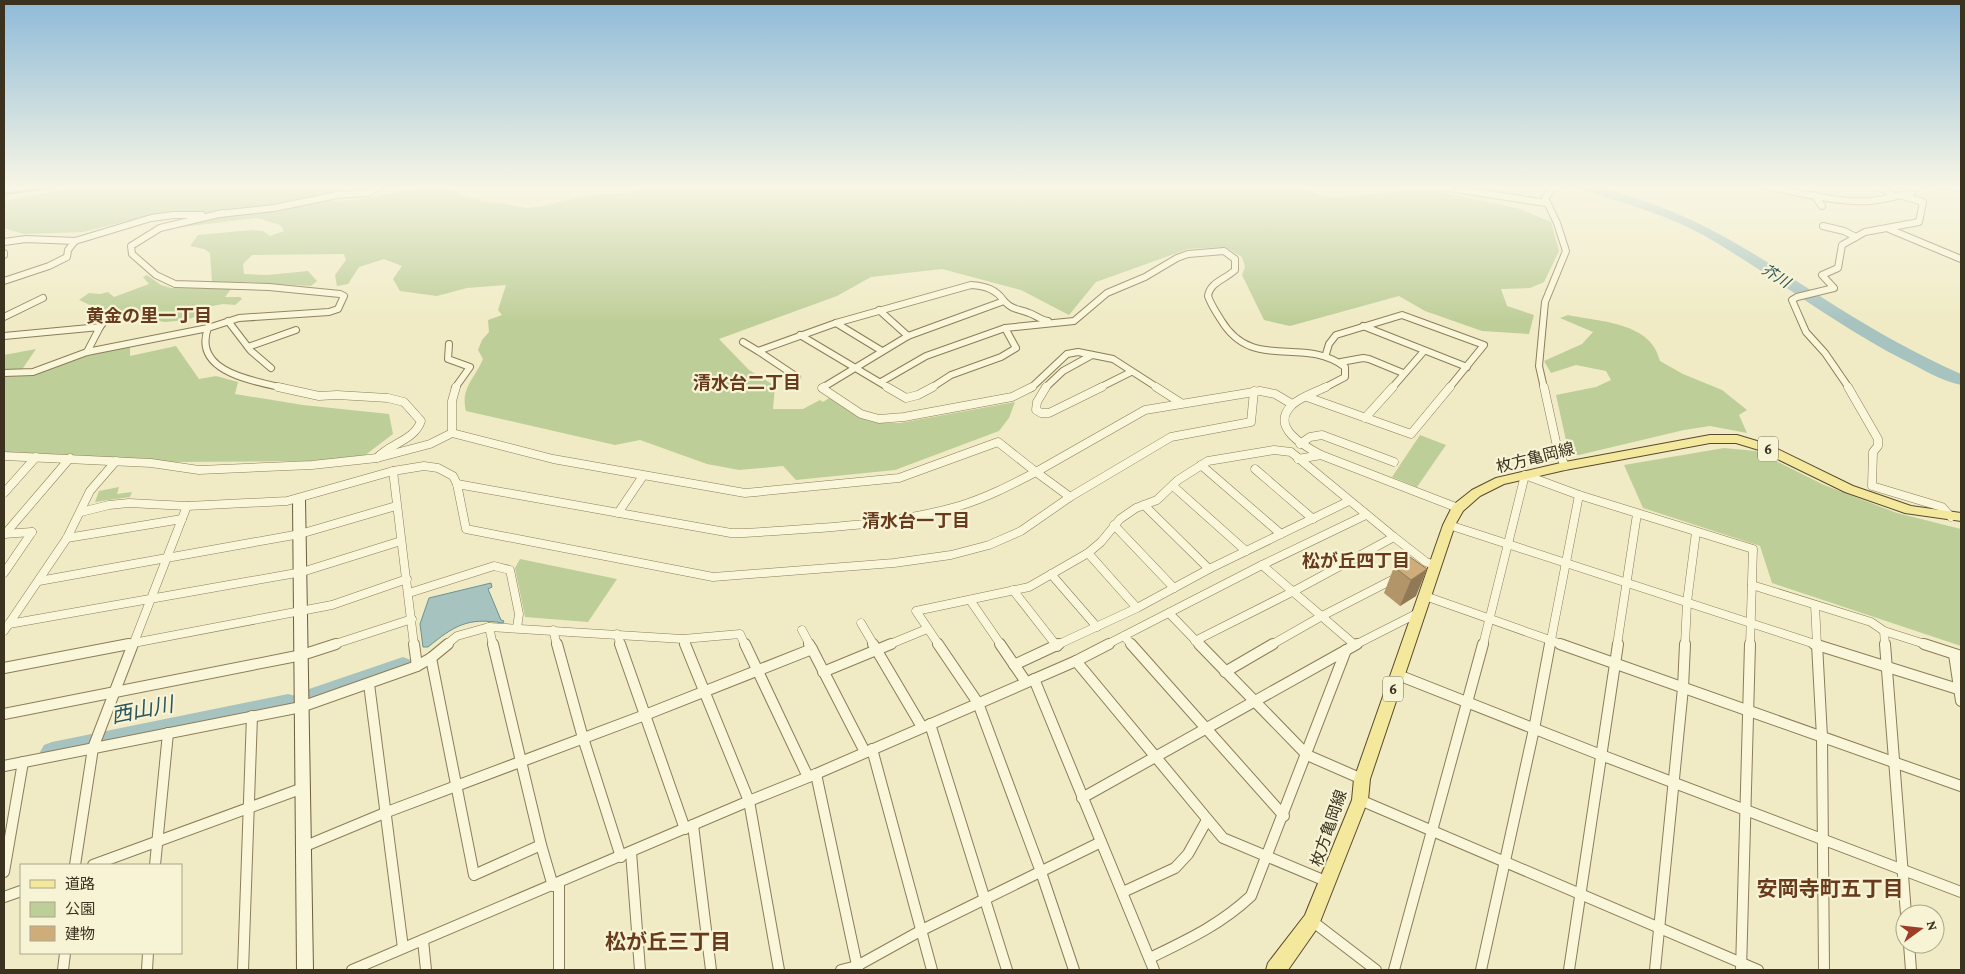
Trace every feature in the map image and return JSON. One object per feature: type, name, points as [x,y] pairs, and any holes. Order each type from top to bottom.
[{"type":"main road","name":"枚方亀岡線","points":[[1274,970],[1278,968],[1312,921],[1360,800],[1362,779],[1425,596],[1430,564],[1458,508],[1476,493],[1500,481],[1565,466],[1710,439],[1737,439],[1763,447],[1849,488],[1910,510],[1956,517]]},
{"type":"street","points":[[4,242],[26,239],[76,241],[107,231]]},
{"type":"street","points":[[4,373],[34,372],[87,352],[208,328],[239,318],[329,312],[338,309],[344,296],[340,294],[269,287],[175,284],[156,275],[132,254],[131,246],[152,231]]},
{"type":"street","points":[[1560,231],[1566,251],[1545,302],[1539,366],[1558,451],[1565,466]]},
{"type":"street","points":[[1845,231],[1856,237]]},
{"type":"street","points":[[1869,231],[1856,237],[1840,248],[1838,268],[1823,273],[1822,275],[1834,288],[1797,297],[1792,300],[1806,332],[1817,342],[1852,393],[1878,439],[1878,446],[1873,452],[1872,486],[1942,507],[1956,517]]},
{"type":"street","points":[[1894,231],[1961,259]]},
{"type":"street","points":[[4,281],[49,266],[67,257],[68,250],[76,241]]},
{"type":"street","points":[[881,382],[926,356],[1005,328],[1055,322],[1074,322],[1107,293],[1145,277],[1177,258],[1206,252],[1224,251],[1235,259],[1235,270],[1231,275],[1215,283],[1210,288],[1208,297],[1220,320],[1238,342],[1260,350],[1326,354],[1345,367],[1345,377],[1292,404],[1287,410],[1284,419],[1285,428],[1300,444],[1321,456],[1458,508]]},
{"type":"street","points":[[758,351],[836,323],[972,285],[992,288],[1000,294],[1012,309],[1031,313],[1041,320],[1055,322]]},
{"type":"street","points":[[4,317],[43,298]]},
{"type":"street","points":[[1004,301],[908,336],[822,388],[861,414],[879,419],[930,413],[1012,397],[1031,388],[1067,354],[1078,352],[1113,359],[1181,403]]},
{"type":"street","points":[[879,310],[908,336]]},
{"type":"street","points":[[1307,397],[1411,434],[1484,345],[1402,315],[1336,335],[1329,344],[1326,354]]},
{"type":"street","points":[[87,352],[107,318]]},
{"type":"street","points":[[228,321],[248,347],[270,368]]},
{"type":"street","points":[[836,323],[882,351]]},
{"type":"street","points":[[1363,326],[1467,367]]},
{"type":"street","points":[[4,336],[100,327]]},
{"type":"street","points":[[208,328],[204,339],[210,357],[220,368],[250,380],[318,396],[337,394],[388,398],[404,402],[421,421],[419,428],[414,435],[386,448],[377,458]]},
{"type":"street","points":[[800,335],[906,398],[914,398],[952,374],[1007,354],[1016,348],[1005,328]]},
{"type":"street","points":[[248,347],[296,330]]},
{"type":"street","points":[[743,342],[797,377]]},
{"type":"street","points":[[450,344],[448,359],[470,367],[455,388],[452,401],[452,433]]},
{"type":"street","points":[[1365,418],[1424,351]]},
{"type":"street","points":[[1092,355],[1061,370],[1044,388],[1035,404],[1036,410],[1041,413],[1049,413],[1131,372]]},
{"type":"street","points":[[1340,362],[1363,358],[1404,373]]},
{"type":"street","points":[[457,484],[731,533],[879,521],[929,514],[960,506],[1010,486],[1144,410],[1254,391],[1275,394],[1292,404]]},
{"type":"street","points":[[81,512],[109,505],[129,503],[187,506],[287,502],[393,471],[417,467],[438,468],[453,476],[457,484],[466,529],[713,577],[894,563],[951,555],[989,545],[1021,531],[1070,497],[1171,437],[1251,422],[1254,391]]},
{"type":"street","points":[[4,456],[151,463],[199,470],[312,465],[377,458],[430,444],[452,433],[553,459],[745,493],[899,478],[998,442],[1070,497]]},
{"type":"street","points":[[1300,444],[1306,438],[1314,435],[1322,436],[1394,462]]},
{"type":"street","points":[[1074,970],[1041,872],[978,703],[916,611],[1030,587],[1088,553],[1120,519],[1157,500],[1178,480],[1208,461],[1274,450],[1291,452],[1394,538],[1430,564]]},
{"type":"street","points":[[1298,459],[1321,456]]},
{"type":"street","points":[[4,492],[36,457]]},
{"type":"street","points":[[4,534],[70,458]]},
{"type":"street","points":[[6,628],[67,538],[90,491],[116,462]]},
{"type":"street","points":[[1201,465],[1280,534]]},
{"type":"street","points":[[1255,469],[1313,519]]},
{"type":"street","points":[[393,471],[417,666]]},
{"type":"street","points":[[1394,970],[1434,832],[1490,619],[1525,475],[1637,514],[1753,549],[1749,711],[1744,808],[1741,967]]},
{"type":"street","points":[[618,513],[643,476]]},
{"type":"street","points":[[1173,486],[1246,551]]},
{"type":"street","points":[[1481,970],[1534,729],[1579,495]]},
{"type":"street","points":[[299,498],[302,572],[301,707],[305,970]]},
{"type":"street","points":[[1014,665],[1138,608],[1209,569],[1349,501]]},
{"type":"street","points":[[1144,505],[1209,569]]},
{"type":"street","points":[[75,864],[93,748],[149,599],[187,506]]},
{"type":"street","points":[[39,581],[300,534],[396,506]]},
{"type":"street","points":[[1569,970],[1637,514]]},
{"type":"street","points":[[352,970],[812,776],[1076,661],[1262,565],[1366,515]]},
{"type":"street","points":[[67,538],[182,519]]},
{"type":"street","points":[[1114,525],[1174,588]]},
{"type":"street","points":[[1449,525],[1960,690]]},
{"type":"street","points":[[4,534],[32,532],[4,573]]},
{"type":"street","points":[[1655,970],[1672,780],[1683,688],[1687,602],[1696,532]]},
{"type":"street","points":[[1195,641],[1394,538]]},
{"type":"street","points":[[6,628],[149,599],[302,572],[401,541]]},
{"type":"street","points":[[1088,553],[1138,608]]},
{"type":"street","points":[[1418,567],[1430,564]]},
{"type":"street","points":[[1262,565],[1322,616],[1350,648]]},
{"type":"street","points":[[409,593],[494,566],[510,570],[519,614],[517,628]]},
{"type":"street","points":[[1052,574],[1097,627]]},
{"type":"street","points":[[1225,672],[1322,616],[1400,576]]},
{"type":"street","points":[[4,668],[332,605],[407,578]]},
{"type":"street","points":[[1752,585],[1871,622],[1884,631],[1958,655],[1961,701]]},
{"type":"street","points":[[1012,590],[1057,646]]},
{"type":"street","points":[[1425,596],[1961,786]]},
{"type":"street","points":[[970,600],[1014,665],[1030,681],[1123,892],[1154,970]]},
{"type":"street","points":[[1815,605],[1822,737],[1824,970]]},
{"type":"street","points":[[1169,613],[1307,755],[1362,779]]},
{"type":"street","points":[[1082,798],[1350,648],[1418,613]]},
{"type":"street","points":[[4,714],[114,691],[302,656],[412,619]]},
{"type":"street","points":[[861,623],[876,650],[926,726],[1007,970]]},
{"type":"street","points":[[488,627],[541,846],[556,885],[560,970]]},
{"type":"street","points":[[4,766],[301,707],[417,666],[431,658],[457,636],[488,627],[683,639],[740,634],[812,776],[857,968]]},
{"type":"street","points":[[823,672],[927,629]]},
{"type":"street","points":[[553,630],[583,738],[626,854],[640,970]]},
{"type":"street","points":[[802,630],[823,672],[868,751],[922,930],[932,970]]},
{"type":"street","points":[[1884,631],[1896,762],[1905,904]]},
{"type":"street","points":[[617,634],[645,714],[689,827],[711,970]]},
{"type":"street","points":[[1124,636],[1284,816]]},
{"type":"street","points":[[683,639],[749,801],[779,970]]},
{"type":"street","points":[[1150,958],[1206,931],[1251,896],[1268,858],[1350,648]]},
{"type":"street","points":[[303,847],[387,812],[812,649]]},
{"type":"street","points":[[431,658],[474,875],[541,846]]},
{"type":"street","points":[[1076,661],[1223,838],[1328,882]]},
{"type":"street","points":[[1398,676],[1961,892]]},
{"type":"street","points":[[370,684],[403,948]]},
{"type":"street","points":[[243,970],[252,716]]},
{"type":"street","points":[[154,864],[168,733]]},
{"type":"street","points":[[4,872],[24,762]]},
{"type":"street","points":[[95,864],[302,788]]},
{"type":"street","points":[[1360,800],[1659,928],[1741,967],[1758,970]]},
{"type":"street","points":[[1123,892],[1175,868],[1188,854],[1207,820]]},
{"type":"street","points":[[841,970],[857,968],[922,930],[1101,842]]},
{"type":"street","points":[[4,897],[20,891]]},
{"type":"street","points":[[1312,921],[1376,970]]},
{"type":"street","points":[[423,940],[426,970]]},
{"type":"street","points":[[63,970],[65,954]]},
{"type":"street","points":[[147,970],[148,954]]},
{"type":"street","points":[[1909,954],[1911,970]]},
{"type":"green space","points":[[16,231],[85,231],[83,232],[24,234]]},
{"type":"green space","points":[[264,231],[270,236],[283,231],[1554,231],[1559,251],[1544,282],[1530,288],[1501,289],[1507,306],[1534,315],[1529,334],[1482,331],[1425,311],[1399,296],[1290,326],[1264,320],[1242,275],[1245,267],[1242,257],[1225,247],[1188,249],[1096,282],[1069,315],[1021,290],[942,269],[871,277],[837,296],[719,339],[749,370],[775,386],[773,409],[803,409],[820,400],[823,402],[829,398],[860,418],[885,423],[900,423],[1015,402],[1009,418],[999,431],[895,470],[796,480],[783,466],[739,470],[707,464],[640,440],[615,445],[466,411],[465,396],[469,384],[483,359],[478,350],[482,340],[489,332],[488,320],[502,315],[498,310],[506,285],[467,288],[437,296],[400,291],[393,279],[402,266],[384,259],[359,267],[348,284],[337,286],[335,275],[346,260],[344,254],[252,255],[243,264],[244,274],[267,275],[308,271],[317,281],[311,286],[212,282],[210,253],[204,249],[190,246],[198,235]]},
{"type":"green space","points":[[147,275],[161,285],[171,288],[231,289],[225,297],[240,297],[242,299],[235,305],[223,304],[207,307],[205,313],[186,320],[165,322],[103,311],[79,300],[89,293],[100,294],[108,292],[114,297],[149,284],[143,277]]},
{"type":"green space","points":[[1568,315],[1609,322],[1636,331],[1655,348],[1660,361],[1683,374],[1722,390],[1747,410],[1739,415],[1747,433],[1710,426],[1684,430],[1579,455],[1569,454],[1556,395],[1596,387],[1611,380],[1606,371],[1576,365],[1551,373],[1544,361],[1582,344],[1593,332],[1560,318]]},
{"type":"green space","points":[[130,345],[130,356],[176,346],[199,379],[216,376],[238,382],[235,394],[303,405],[389,414],[393,434],[364,456],[312,461],[171,462],[4,452],[4,377],[49,369],[84,357]]},
{"type":"green space","points":[[36,349],[21,371],[4,371],[4,355]]},
{"type":"green space","points":[[1420,435],[1446,445],[1417,487],[1392,477]]},
{"type":"green space","points":[[1724,448],[1756,451],[1824,485],[1897,513],[1961,529],[1961,646],[1772,583],[1760,546],[1643,508],[1624,465]]},
{"type":"green space","points":[[119,487],[117,494],[132,492],[130,497],[95,502],[99,491]]},
{"type":"green space","points":[[520,559],[617,579],[588,622],[525,617],[515,568]]},
{"type":"water","points":[[491,583],[492,587],[488,589],[501,620],[504,621],[503,623],[491,621],[470,622],[454,629],[428,647],[423,647],[420,624],[429,598]]},
{"type":"building","points":[[1410,557],[1427,569],[1411,580],[1394,567]]},
{"type":"waterway","name":"芥川","points":[[1706,231],[1895,349],[1961,380]]},
{"type":"waterway","name":"西山川","points":[[314,697],[403,666]]},
{"type":"waterway","name":"西山川","points":[[52,752],[288,703]]},
{"type":"district","name":"黄金の里一丁目","points":[[149,316]]},
{"type":"district","name":"清水台二丁目","points":[[747,383]]},
{"type":"district","name":"清水台一丁目","points":[[916,521]]},
{"type":"district","name":"松が丘四丁目","points":[[1356,561]]},
{"type":"district","name":"安岡寺町五丁目","points":[[1830,889]]},
{"type":"district","name":"松が丘三丁目","points":[[668,942]]}]
